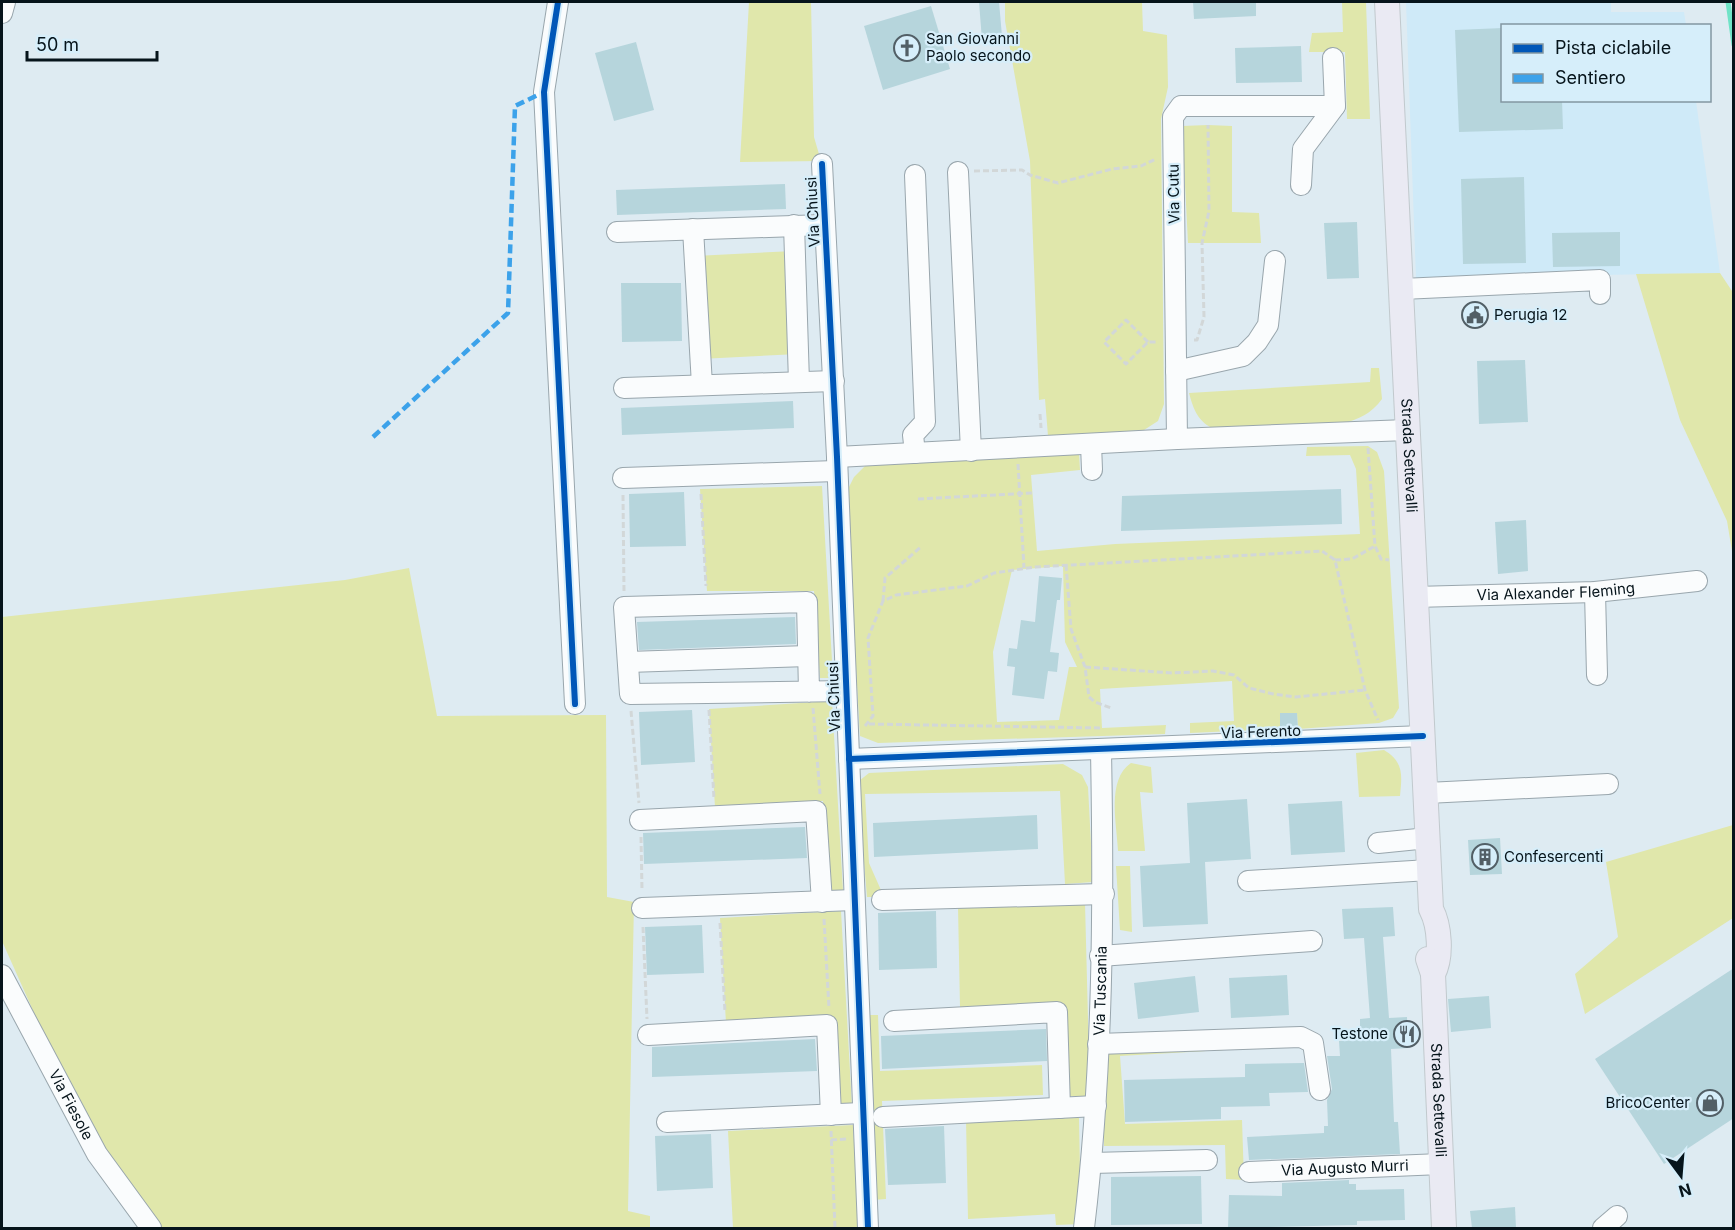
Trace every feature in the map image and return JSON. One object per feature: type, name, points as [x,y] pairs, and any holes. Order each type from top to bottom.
[{"type":"main road","name":"Strada Settevalli","points":[[1387,2],[1428,838],[1431,909],[1426,919],[1429,965],[1433,974],[1444,1228]]},
{"type":"street","points":[[2,13],[5,2]]},
{"type":"street","points":[[558,2],[544,92],[575,704]]},
{"type":"street","points":[[1301,186],[1303,149],[1335,106],[1333,58]]},
{"type":"street","name":"Via Cutu","points":[[1177,439],[1173,117],[1181,106],[1335,106]]},
{"type":"street","name":"Via Chiusi","points":[[822,164],[834,381],[868,1228]]},
{"type":"street","points":[[958,172],[971,451]]},
{"type":"street","points":[[915,175],[925,422],[914,435],[915,453]]},
{"type":"street","points":[[794,225],[799,382]]},
{"type":"street","points":[[617,232],[825,225]]},
{"type":"street","points":[[693,229],[702,386]]},
{"type":"street","points":[[1176,371],[1243,356],[1257,342],[1268,325],[1275,261]]},
{"type":"street","points":[[1402,289],[1600,280],[1600,294]]},
{"type":"street","points":[[624,388],[834,381]]},
{"type":"street","points":[[622,478],[837,464],[915,453],[1407,430]]},
{"type":"street","points":[[1091,444],[1092,470]]},
{"type":"street","name":"Via Alexander Fleming","points":[[1415,597],[1595,592],[1697,581]]},
{"type":"street","points":[[1595,592],[1597,675]]},
{"type":"street","points":[[809,692],[807,602],[624,607],[630,694],[809,692],[846,691]]},
{"type":"street","points":[[628,662],[808,656]]},
{"type":"street","name":"Via Ferento","points":[[849,759],[1101,751],[1423,736]]},
{"type":"street","name":"Via Tuscania","points":[[1084,1228],[1096,1106],[1104,894],[1101,751]]},
{"type":"street","points":[[1426,793],[1608,784]]},
{"type":"street","points":[[640,820],[816,812],[822,902]]},
{"type":"street","points":[[1378,843],[1428,838]]},
{"type":"street","points":[[1248,881],[1429,870]]},
{"type":"street","points":[[882,900],[1104,894]]},
{"type":"street","points":[[642,908],[854,900]]},
{"type":"street","points":[[1100,956],[1311,941]]},
{"type":"street","name":"Via Fiesole","points":[[2,975],[97,1154],[151,1228]]},
{"type":"street","points":[[894,1021],[1058,1012],[1060,1108]]},
{"type":"street","points":[[648,1035],[827,1025],[831,1115]]},
{"type":"street","points":[[1098,1044],[1301,1037],[1313,1043],[1320,1090]]},
{"type":"street","points":[[1171,1042],[1224,1050]]},
{"type":"street","points":[[883,1118],[1096,1106]]},
{"type":"street","points":[[667,1122],[862,1113]]},
{"type":"street","points":[[1092,1163],[1207,1160]]},
{"type":"street","name":"Via Augusto Murri","points":[[1249,1172],[1441,1164]]},
{"type":"path","points":[[958,172],[1022,170],[1030,175],[1059,183],[1112,169],[1141,166],[1161,157]]},
{"type":"path","points":[[1368,446],[1375,546],[1382,560],[1389,561]]},
{"type":"path","points":[[1018,456],[1024,568]]},
{"type":"path","points":[[622,478],[624,607]]},
{"type":"path","points":[[700,489],[707,604]]},
{"type":"path","points":[[918,499],[1032,493]]},
{"type":"path","points":[[869,724],[873,716],[868,638],[883,601],[885,578],[922,546]]},
{"type":"path","points":[[883,601],[896,595],[967,586],[994,573],[1024,568],[1322,551],[1335,560],[1352,558],[1375,546]]},
{"type":"path","points":[[1335,560],[1365,690],[1379,723],[1382,739]]},
{"type":"path","points":[[1066,565],[1071,629],[1085,666],[1089,696],[1095,702],[1111,708]]},
{"type":"path","points":[[1085,666],[1172,673],[1213,671],[1234,675],[1249,688],[1273,694],[1296,696],[1365,690]]},
{"type":"path","points":[[809,692],[820,801]]},
{"type":"path","points":[[708,693],[715,807]]},
{"type":"path","points":[[630,694],[640,820],[648,1035]]},
{"type":"path","points":[[859,729],[869,724],[1102,728]]},
{"type":"path","points":[[822,902],[830,1017]]},
{"type":"path","points":[[719,906],[726,1023]]},
{"type":"path","points":[[831,1115],[835,1228]]},
{"type":"shaded area","points":[[1406,2],[1611,2],[1611,12],[1684,12],[1686,24],[1501,24],[1501,102],[1696,102],[1720,273],[1416,278]]},
{"type":"green space","points":[[749,2],[811,2],[814,137],[821,161],[740,162]]},
{"type":"green space","points":[[1005,2],[1142,2],[1143,31],[1167,35],[1168,87],[1161,119],[1164,404],[1158,421],[1144,430],[1048,436],[1045,399],[1039,400],[1030,161],[1005,21]]},
{"type":"green space","points":[[1342,2],[1366,2],[1370,119],[1347,119],[1345,52],[1309,52],[1312,33],[1343,32]]},
{"type":"green space","points":[[1182,126],[1232,126],[1232,212],[1259,213],[1261,243],[1188,243]]},
{"type":"green space","points":[[794,251],[798,354],[700,359],[695,256]]},
{"type":"green space","points":[[1720,273],[1734,294],[1733,557],[1727,521],[1680,420],[1636,274]]},
{"type":"green space","points":[[1371,368],[1379,368],[1382,399],[1374,409],[1342,424],[1216,430],[1198,415],[1189,393],[1370,382]]},
{"type":"green space","points":[[1368,446],[1377,452],[1384,471],[1399,708],[1393,718],[1379,723],[1298,729],[1297,713],[1281,713],[1280,729],[1190,733],[1190,723],[1234,721],[1232,681],[1100,689],[1102,728],[1166,725],[1165,734],[878,743],[860,736],[846,493],[854,477],[868,463],[1079,453],[1080,470],[1031,475],[1037,551],[1115,544],[1360,534],[1356,469],[1350,455],[1306,456],[1307,447]],"holes":[[[1063,566],[1065,642],[1077,667],[1069,667],[1059,720],[997,722],[993,652],[1012,570]]]},
{"type":"green space","points":[[822,486],[833,678],[820,678],[814,591],[707,591],[700,489]]},
{"type":"green space","points":[[409,568],[437,716],[606,715],[607,897],[634,902],[628,1211],[650,1216],[650,1228],[157,1228],[97,1154],[2,941],[2,617],[345,580]]},
{"type":"green space","points":[[832,701],[843,891],[829,892],[823,801],[715,807],[709,709]]},
{"type":"green space","points":[[1384,750],[1398,764],[1401,782],[1400,796],[1359,797],[1356,753]]},
{"type":"green space","points":[[1131,763],[1151,767],[1153,793],[1140,792],[1145,851],[1118,851],[1115,816],[1116,791],[1118,780]]},
{"type":"green space","points":[[1063,764],[1082,775],[1088,787],[1093,882],[1065,884],[1060,791],[865,794],[869,863],[884,897],[867,897],[858,792],[859,781],[869,773]]},
{"type":"green space","points":[[1733,825],[1733,918],[1585,1014],[1575,974],[1618,937],[1606,862]]},
{"type":"green space","points":[[1116,866],[1130,866],[1132,932],[1120,930]]},
{"type":"green space","points":[[1085,903],[1090,1096],[1064,1096],[1062,1004],[960,1007],[958,907]]},
{"type":"green space","points":[[841,911],[852,1107],[835,1108],[830,1017],[726,1023],[720,918]]},
{"type":"green space","points":[[866,1015],[878,1015],[880,1071],[1042,1065],[1043,1095],[882,1101],[886,1199],[873,1200]]},
{"type":"green space","points":[[1223,1041],[1224,1050],[1120,1056],[1125,1124],[1242,1120],[1244,1180],[1226,1179],[1225,1145],[1104,1146],[1104,1061],[1113,1049]]},
{"type":"green space","points":[[1079,1118],[1081,1224],[1056,1225],[1055,1214],[968,1219],[966,1120]]},
{"type":"green space","points":[[853,1125],[859,1228],[733,1228],[728,1131]]},
{"type":"building","points":[[979,2],[999,2],[1002,36],[982,40]]},
{"type":"building","points":[[1193,2],[1256,2],[1256,16],[1194,19]]},
{"type":"building","name":"San Giovanni Paolo secondo","points":[[931,6],[950,69],[883,90],[864,26]]},
{"type":"building","points":[[1501,28],[1501,102],[1562,102],[1563,129],[1459,132],[1455,30]]},
{"type":"building","points":[[636,42],[654,110],[614,121],[595,53]]},
{"type":"building","points":[[1301,46],[1302,82],[1236,83],[1235,48]]},
{"type":"building","points":[[1524,177],[1526,263],[1463,264],[1461,179]]},
{"type":"building","points":[[785,184],[786,209],[617,215],[616,190]]},
{"type":"building","points":[[1357,222],[1359,278],[1327,279],[1324,223]]},
{"type":"building","points":[[1620,232],[1620,266],[1553,267],[1552,233]]},
{"type":"building","points":[[621,283],[681,283],[682,341],[622,342]]},
{"type":"building","points":[[1525,360],[1528,422],[1479,424],[1477,361]]},
{"type":"building","points":[[793,401],[794,428],[622,435],[621,408]]},
{"type":"building","points":[[1341,489],[1342,524],[1121,531],[1122,496]]},
{"type":"building","points":[[684,492],[686,546],[630,547],[629,494]]},
{"type":"building","points":[[1526,520],[1528,571],[1498,574],[1495,522]]},
{"type":"building","points":[[1039,576],[1062,578],[1050,652],[1059,653],[1057,672],[1048,671],[1044,699],[1012,695],[1015,667],[1007,666],[1009,648],[1017,649],[1021,620],[1035,622]]},
{"type":"building","points":[[795,617],[796,644],[639,650],[637,622]]},
{"type":"building","points":[[692,710],[695,762],[641,765],[639,712]]},
{"type":"building","points":[[1280,713],[1297,713],[1298,729],[1280,729]]},
{"type":"building","points":[[1247,799],[1251,859],[1205,862],[1208,924],[1143,927],[1140,866],[1190,863],[1187,803]]},
{"type":"building","points":[[1342,801],[1345,852],[1291,855],[1288,804]]},
{"type":"building","points":[[1037,815],[1038,849],[874,857],[873,823]]},
{"type":"building","points":[[805,827],[807,858],[644,864],[643,833]]},
{"type":"building","name":"Confesercenti","points":[[1500,838],[1502,874],[1470,875],[1468,840]]},
{"type":"building","points":[[1393,907],[1395,936],[1383,937],[1389,1018],[1407,1017],[1408,1048],[1391,1049],[1394,1122],[1398,1122],[1400,1154],[1249,1160],[1247,1137],[1324,1133],[1324,1126],[1328,1126],[1327,1100],[1332,1089],[1327,1056],[1340,1056],[1339,1041],[1360,1040],[1360,1019],[1370,1018],[1364,938],[1344,939],[1342,909]]},
{"type":"building","points":[[936,911],[937,968],[879,970],[878,913]]},
{"type":"building","points":[[702,925],[704,973],[647,975],[645,927]]},
{"type":"building","points":[[1734,968],[1734,1118],[1664,1164],[1595,1059]]},
{"type":"building","points":[[1287,975],[1289,1015],[1231,1018],[1229,978]]},
{"type":"building","points":[[1195,976],[1199,1012],[1138,1019],[1134,983]]},
{"type":"building","points":[[1489,996],[1491,1028],[1451,1032],[1448,999]]},
{"type":"building","points":[[1046,1029],[1047,1061],[882,1069],[881,1036]]},
{"type":"building","points":[[815,1039],[817,1071],[652,1077],[652,1047]]},
{"type":"building","points":[[1304,1063],[1308,1092],[1269,1093],[1270,1106],[1221,1107],[1221,1119],[1125,1122],[1124,1080],[1245,1077],[1245,1064]]},
{"type":"building","points":[[944,1126],[946,1183],[888,1185],[885,1129]]},
{"type":"building","points":[[711,1134],[713,1188],[657,1191],[655,1136]]},
{"type":"building","points":[[1201,1176],[1202,1224],[1111,1225],[1111,1177]]},
{"type":"building","points":[[1349,1180],[1349,1184],[1356,1184],[1356,1190],[1404,1189],[1405,1220],[1357,1221],[1357,1225],[1228,1228],[1229,1195],[1282,1196],[1282,1183]]},
{"type":"building","points":[[1515,1207],[1516,1228],[1472,1228],[1470,1211]]},
{"type":"waterway","points":[[1728,2],[1734,45]]},
{"type":"marked path","points":[[373,437],[508,313],[515,106],[544,92]]},
{"type":"cycle path","points":[[558,2],[544,92],[575,704]]},
{"type":"cycle path","points":[[822,164],[837,457],[868,1228]]},
{"type":"cycle path","points":[[849,759],[1423,736]]},
{"type":"place","name":"San Giovanni Paolo secondo","points":[[907,48]]},
{"type":"place","name":"Perugia 12","points":[[1475,315]]},
{"type":"place","name":"Confesercenti","points":[[1485,857]]},
{"type":"place","name":"Testone","points":[[1407,1034]]},
{"type":"place","name":"BricoCenter","points":[[1710,1103]]}]
